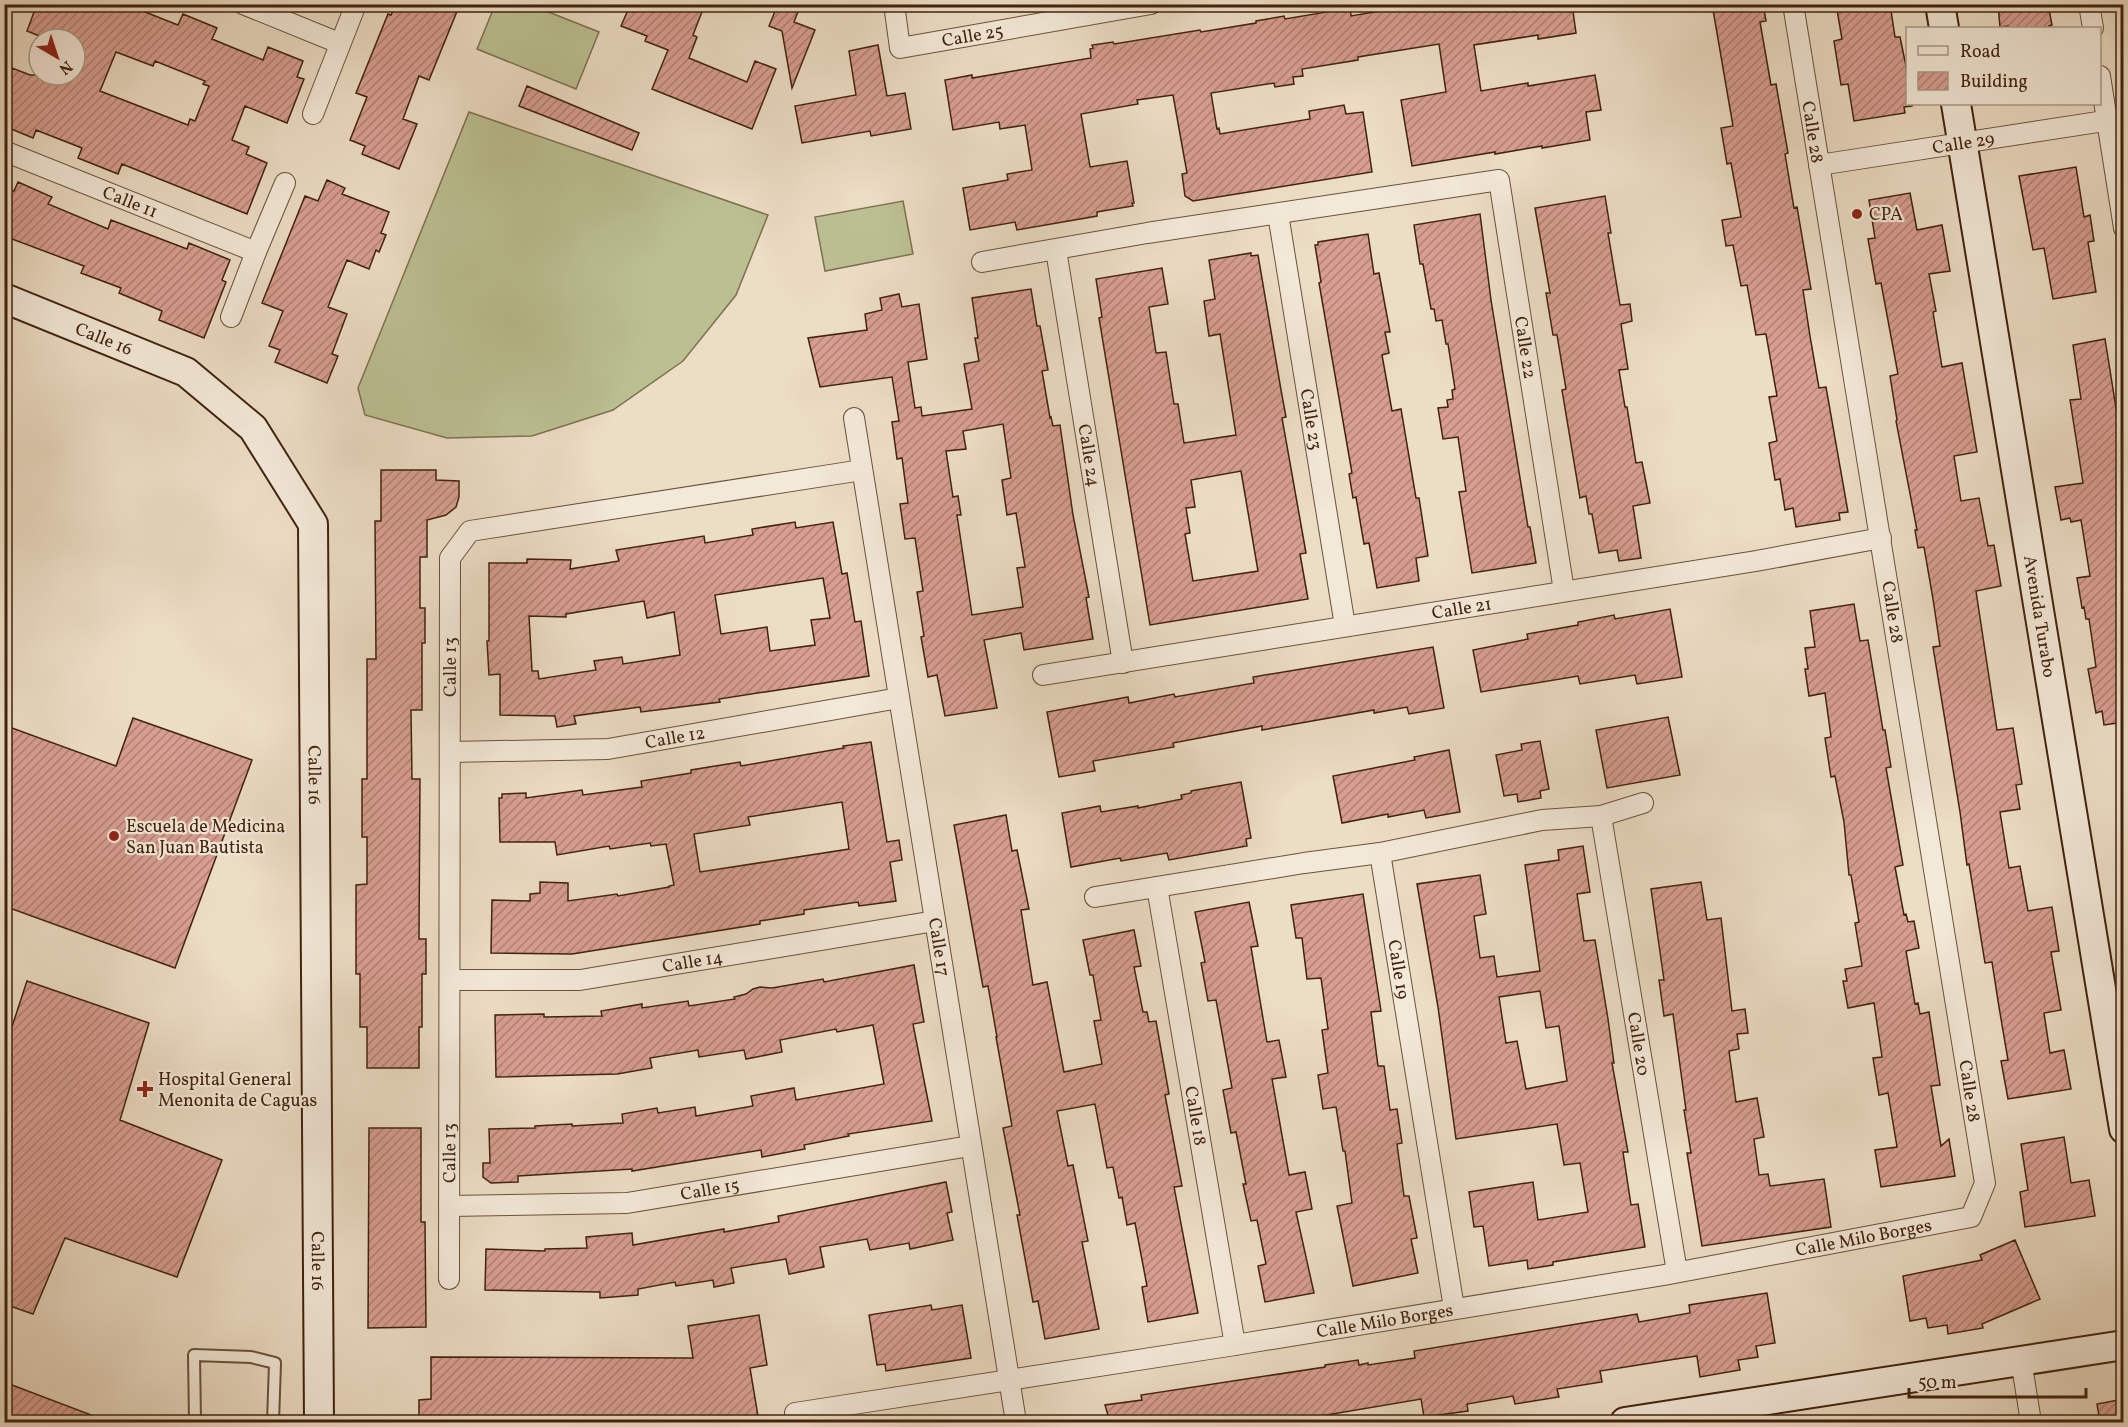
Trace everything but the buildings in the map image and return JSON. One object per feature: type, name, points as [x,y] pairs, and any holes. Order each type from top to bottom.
[{"type":"street","points":[[243,4],[339,43]]},
{"type":"street","points":[[313,114],[356,4]]},
{"type":"street","name":"Calle 25","points":[[894,4],[900,48],[1122,7],[1151,4]]},
{"type":"street","name":"Calle 28","points":[[1793,4],[1985,1183],[1971,1217]]},
{"type":"street","points":[[1940,4],[1944,27]]},
{"type":"street","points":[[2089,4],[2093,27]]},
{"type":"street","points":[[2101,79],[2115,120],[2124,228]]},
{"type":"street","name":"Avenida Turabo","points":[[1956,105],[2124,1129]]},
{"type":"street","name":"Calle 29","points":[[1819,165],[2115,120]]},
{"type":"street","name":"Calle 11","points":[[4,152],[256,252]]},
{"type":"street","name":"Calle 22","points":[[1278,214],[1499,180],[1564,591]]},
{"type":"street","points":[[231,317],[285,183]]},
{"type":"street","points":[[982,262],[1147,233],[1278,214]]},
{"type":"street","name":"Calle 23","points":[[1278,214],[1345,626]]},
{"type":"street","name":"Calle 24","points":[[1056,250],[1123,663]]},
{"type":"street","name":"Calle 16","points":[[4,298],[186,372],[253,428],[313,524],[319,1422]]},
{"type":"street","name":"Calle 17","points":[[854,418],[1016,1422]]},
{"type":"street","name":"Calle 13","points":[[449,1279],[450,558],[470,531],[862,470]]},
{"type":"street","name":"Calle 21","points":[[1043,675],[1756,561],[1881,538]]},
{"type":"street","name":"Calle 12","points":[[450,752],[608,749],[899,698]]},
{"type":"street","points":[[1095,897],[1380,853],[1542,820],[1601,816],[1643,803]]},
{"type":"street","name":"Calle 20","points":[[1601,816],[1677,1272]]},
{"type":"street","name":"Calle 19","points":[[1380,853],[1454,1308]]},
{"type":"street","name":"Calle 18","points":[[1157,887],[1235,1345]]},
{"type":"street","name":"Calle 14","points":[[450,980],[580,980],[935,921]]},
{"type":"street","name":"Calle 15","points":[[449,1206],[627,1203],[970,1146]]},
{"type":"street","name":"Calle Milo Borges","points":[[795,1413],[1235,1345],[1677,1272],[1971,1217]]},
{"type":"street","points":[[1625,1422],[1692,1417],[2021,1360],[2124,1345]]},
{"type":"street","points":[[2021,1360],[2031,1422]]},
{"type":"lane","points":[[195,1422],[194,1355],[251,1357],[275,1363],[273,1422]]},
{"type":"green space","points":[[495,5],[531,5],[599,32],[576,89],[477,49]]},
{"type":"green space","points":[[469,112],[768,215],[736,295],[683,361],[613,410],[532,436],[447,438],[365,415],[358,388]]},
{"type":"green space","points":[[903,201],[913,254],[825,271],[815,217]]},
{"type":"place","name":"CPA","points":[[1857,214]]},
{"type":"place","name":"Escuela de Medicina San Juan Bautista","points":[[114,836]]},
{"type":"place","name":"Hospital General Menonita de Caguas","points":[[145,1089]]}]
